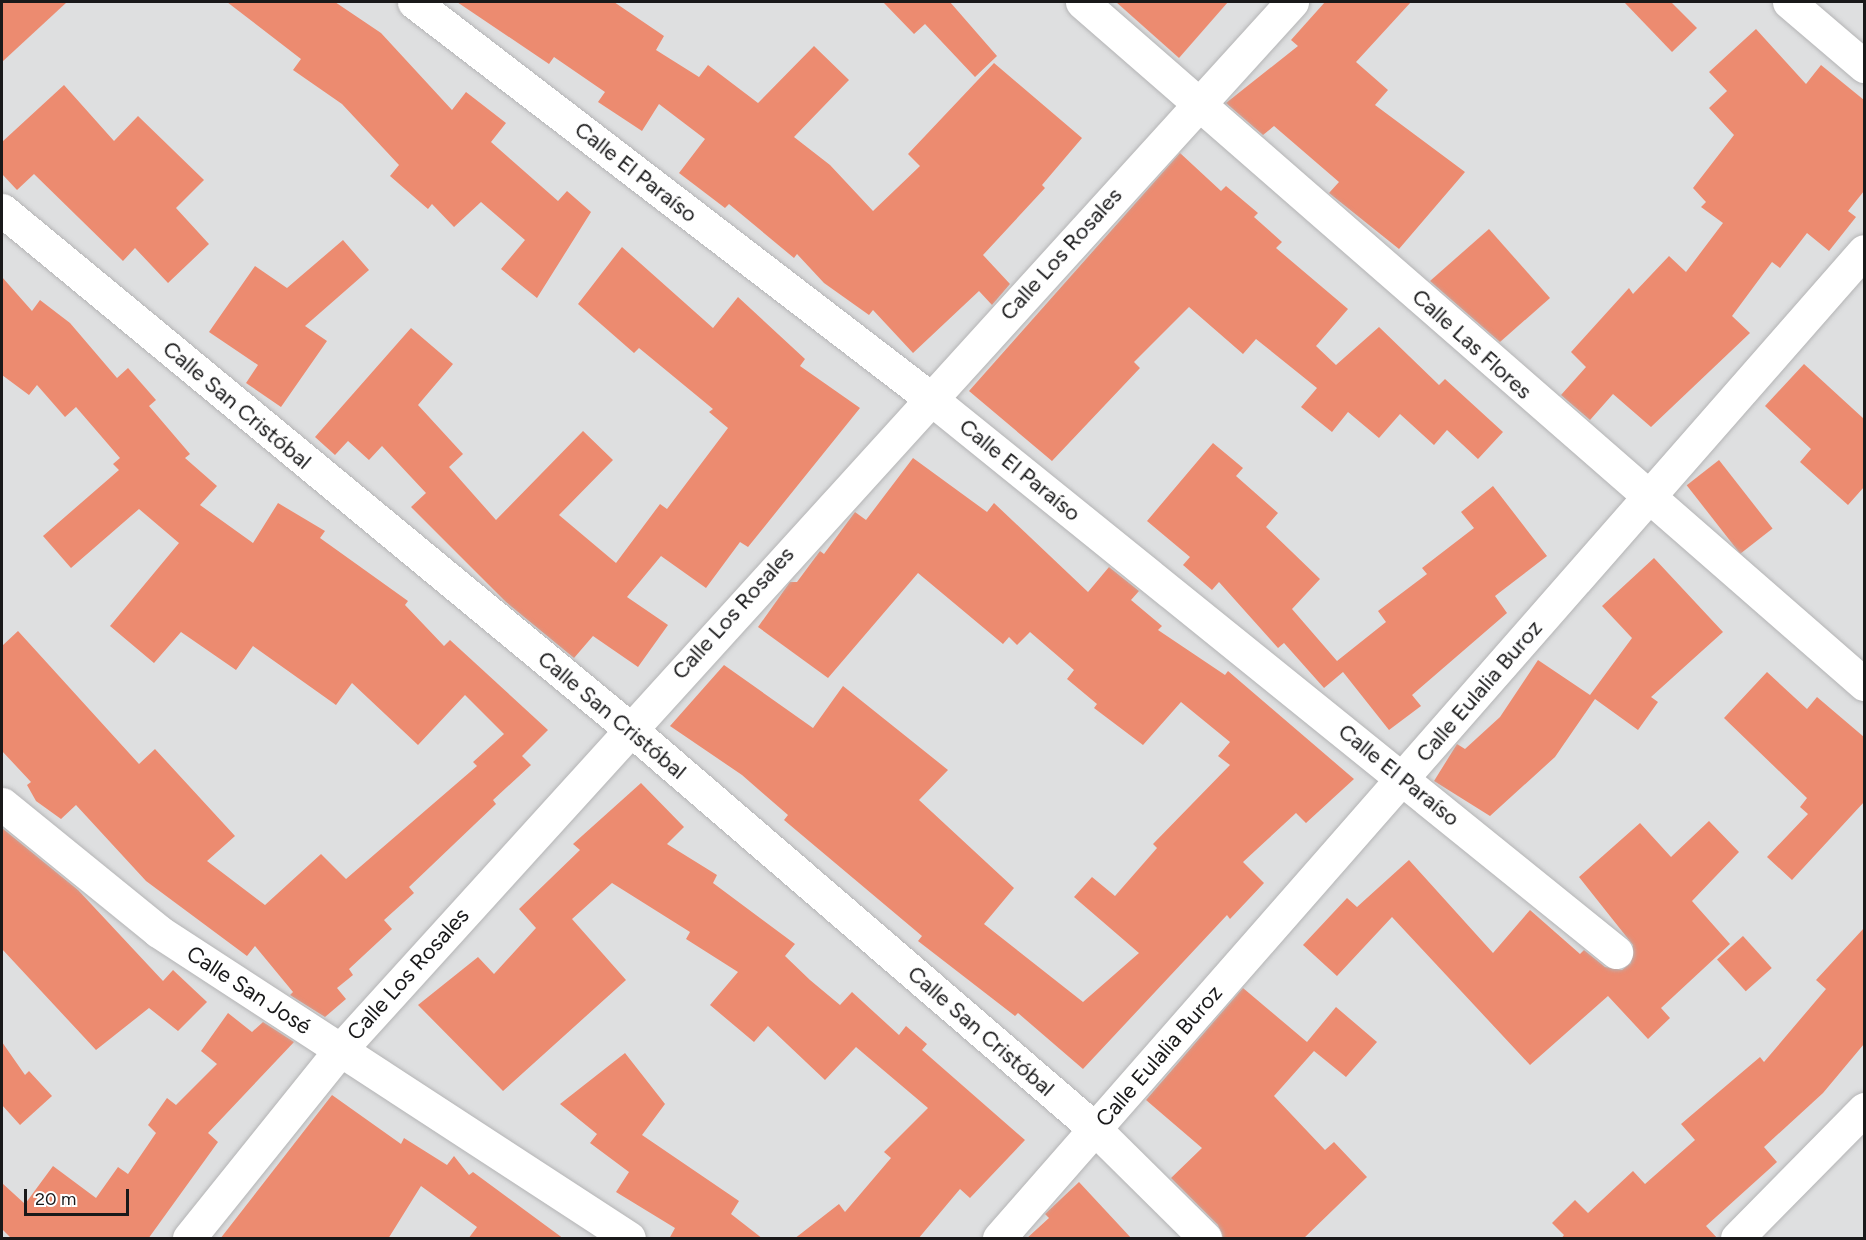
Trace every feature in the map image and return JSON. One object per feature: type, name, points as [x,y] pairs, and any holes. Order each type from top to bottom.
[{"type":"street","name":"Calle El Paraíso","points":[[414,2],[930,398],[1403,777],[1616,952]]},
{"type":"street","name":"Calle Las Flores","points":[[1082,2],[1647,499],[1864,684]]},
{"type":"street","name":"Calle Los Rosales","points":[[189,1239],[340,1050],[629,728],[1292,2]]},
{"type":"street","points":[[1789,2],[1864,66]]},
{"type":"street","name":"Calle San Cristóbal","points":[[2,210],[629,728],[1095,1129],[1205,1239]]},
{"type":"street","name":"Calle Eulalia Buroz","points":[[999,1239],[1864,252]]},
{"type":"street","name":"Calle San José","points":[[2,804],[158,931],[629,1239]]},
{"type":"street","points":[[1737,1239],[1864,1108]]},
{"type":"building","points":[[2,2],[67,2],[2,62]]},
{"type":"building","points":[[227,2],[335,2],[381,33],[452,110],[466,92],[506,123],[491,142],[558,201],[567,191],[591,212],[537,298],[501,269],[525,240],[481,202],[454,227],[432,204],[428,209],[390,176],[399,165],[342,104],[293,70],[301,59]]},
{"type":"building","points":[[457,2],[614,2],[664,36],[656,50],[699,77],[708,65],[758,103],[814,46],[849,80],[794,137],[830,165],[873,211],[920,166],[908,154],[994,63],[1082,138],[1042,185],[1045,188],[983,255],[1010,284],[992,305],[979,291],[913,353],[873,310],[869,315],[824,283],[797,254],[794,258],[729,204],[725,208],[679,173],[705,139],[659,104],[642,131],[598,102],[605,92],[554,57],[549,64]]},
{"type":"building","points":[[883,2],[950,2],[997,56],[975,77],[925,24],[914,34]]},
{"type":"building","points":[[1116,2],[1228,2],[1179,58]]},
{"type":"building","points":[[1325,2],[1411,2],[1356,62],[1388,90],[1375,105],[1465,172],[1399,249],[1329,193],[1339,182],[1274,126],[1263,135],[1226,103],[1298,46],[1291,40]]},
{"type":"building","points":[[1624,2],[1671,2],[1697,28],[1672,52]]},
{"type":"building","points":[[1756,29],[1806,84],[1821,65],[1864,100],[1864,191],[1848,211],[1856,217],[1829,251],[1807,233],[1780,268],[1772,262],[1732,316],[1750,333],[1651,427],[1613,394],[1590,420],[1561,395],[1586,367],[1571,352],[1629,288],[1633,294],[1669,256],[1686,272],[1723,223],[1701,207],[1706,202],[1693,188],[1734,135],[1709,108],[1727,91],[1709,72]]},
{"type":"building","points":[[64,85],[114,141],[138,116],[204,180],[176,208],[209,244],[168,283],[135,248],[123,261],[34,174],[17,190],[2,174],[2,142]]},
{"type":"building","points":[[1180,153],[1221,191],[1226,186],[1258,213],[1254,217],[1282,242],[1276,248],[1348,309],[1316,346],[1336,365],[1379,327],[1439,385],[1445,379],[1503,432],[1478,459],[1447,430],[1434,445],[1400,414],[1379,438],[1348,412],[1332,432],[1301,407],[1317,388],[1256,339],[1243,354],[1189,307],[1134,362],[1140,368],[1052,461],[969,391]]},
{"type":"building","points":[[1489,229],[1550,298],[1500,342],[1430,281]]},
{"type":"building","points":[[343,240],[369,270],[305,326],[327,341],[281,407],[246,383],[258,365],[209,332],[255,266],[287,288]]},
{"type":"building","points":[[622,247],[713,328],[738,297],[805,359],[800,366],[860,408],[748,547],[740,542],[706,588],[661,556],[627,597],[668,625],[638,667],[593,636],[574,658],[506,602],[411,507],[426,493],[382,446],[369,460],[348,441],[335,455],[315,437],[411,328],[453,364],[418,405],[463,454],[449,467],[496,520],[583,431],[613,460],[559,515],[616,563],[660,504],[667,509],[728,428],[709,412],[713,409],[639,348],[634,353],[578,304]]},
{"type":"building","points":[[2,277],[32,311],[40,300],[70,323],[117,378],[128,368],[156,400],[149,406],[190,454],[185,458],[217,486],[200,505],[253,543],[278,503],[325,531],[320,538],[408,601],[405,605],[444,646],[450,640],[548,730],[522,756],[531,765],[493,800],[496,804],[409,887],[414,893],[384,920],[392,929],[349,969],[353,975],[337,988],[346,999],[325,1017],[290,995],[293,992],[255,946],[247,956],[146,881],[76,805],[61,819],[36,801],[27,785],[31,782],[2,751],[2,646],[18,631],[139,764],[155,749],[235,836],[207,861],[265,905],[321,854],[346,879],[477,766],[473,762],[504,734],[465,695],[418,745],[352,683],[336,705],[253,646],[236,670],[181,632],[154,663],[110,626],[179,543],[139,509],[71,568],[43,536],[119,470],[113,464],[120,458],[76,407],[65,417],[37,385],[29,395],[2,375]]},
{"type":"building","points":[[1804,364],[1864,419],[1864,487],[1848,505],[1800,462],[1811,449],[1765,406]]},
{"type":"building","points":[[1213,443],[1243,468],[1236,476],[1278,513],[1266,527],[1320,579],[1292,609],[1337,661],[1386,622],[1378,611],[1427,574],[1422,568],[1474,528],[1461,512],[1493,486],[1547,556],[1495,596],[1507,613],[1412,695],[1421,706],[1389,730],[1343,672],[1324,688],[1284,643],[1278,648],[1219,582],[1212,590],[1183,565],[1190,557],[1147,521]]},
{"type":"building","points":[[913,458],[987,512],[994,503],[1088,592],[1109,567],[1139,591],[1131,600],[1162,626],[1158,630],[1225,675],[1228,671],[1354,779],[1306,823],[1296,813],[1243,862],[1264,883],[1230,919],[1227,915],[1083,1069],[1018,1013],[1015,1016],[918,941],[922,936],[784,820],[788,815],[742,775],[670,726],[724,665],[813,728],[843,686],[948,770],[919,800],[1014,888],[984,924],[1083,1002],[1139,953],[1074,897],[1092,877],[1115,896],[1157,848],[1153,844],[1230,765],[1218,756],[1230,742],[1181,702],[1143,745],[1094,708],[1097,704],[1067,679],[1074,670],[1030,632],[1017,645],[1009,637],[1003,644],[918,573],[828,678],[758,627],[790,582],[797,582],[820,551],[824,554],[855,512],[866,520]]},
{"type":"building","points":[[1719,460],[1773,529],[1740,554],[1687,485]]},
{"type":"building","points":[[1654,558],[1723,632],[1651,697],[1658,702],[1638,730],[1595,699],[1555,757],[1490,816],[1434,781],[1457,744],[1465,749],[1500,717],[1538,660],[1590,695],[1632,638],[1602,606]]},
{"type":"building","points":[[1767,672],[1807,709],[1817,697],[1864,737],[1864,802],[1792,880],[1767,857],[1808,814],[1800,807],[1807,798],[1724,718]]},
{"type":"building","points":[[641,783],[684,827],[667,844],[717,875],[713,883],[795,944],[785,956],[810,980],[840,1005],[852,992],[899,1035],[906,1026],[927,1044],[922,1050],[1025,1140],[970,1198],[960,1189],[918,1239],[794,1239],[839,1204],[845,1212],[891,1158],[884,1152],[928,1108],[856,1047],[825,1080],[768,1026],[754,1042],[710,1005],[738,972],[686,939],[690,932],[612,883],[572,919],[626,980],[503,1091],[418,1005],[478,957],[494,974],[536,928],[519,909],[580,850],[573,844]]},
{"type":"building","points":[[1709,821],[1739,852],[1692,901],[1730,944],[1661,1008],[1670,1018],[1648,1039],[1608,996],[1530,1065],[1392,917],[1337,976],[1303,945],[1347,898],[1357,907],[1409,860],[1493,953],[1530,910],[1580,954],[1584,950],[1605,967],[1622,970],[1631,963],[1633,945],[1579,877],[1640,823],[1671,857]]},
{"type":"building","points":[[2,828],[78,890],[163,981],[173,970],[207,1002],[178,1031],[149,1008],[96,1050],[2,949]]},
{"type":"building","points":[[1864,928],[1864,1044],[1823,1093],[1764,1147],[1777,1162],[1706,1226],[1718,1239],[1561,1239],[1564,1235],[1552,1223],[1575,1200],[1588,1213],[1633,1171],[1645,1184],[1695,1140],[1681,1124],[1760,1057],[1764,1062],[1826,989],[1816,980]]},
{"type":"building","points":[[1743,936],[1772,968],[1746,991],[1717,959]]},
{"type":"building","points":[[1243,988],[1307,1042],[1336,1007],[1377,1042],[1346,1077],[1314,1051],[1274,1096],[1325,1150],[1334,1142],[1367,1177],[1303,1239],[1223,1239],[1218,1225],[1171,1178],[1202,1148],[1146,1100]]},
{"type":"building","points":[[228,1013],[252,1032],[263,1022],[294,1042],[208,1133],[218,1142],[148,1239],[12,1239],[2,1229],[2,1183],[25,1204],[53,1166],[96,1198],[118,1167],[128,1174],[156,1133],[148,1125],[167,1098],[176,1105],[217,1064],[201,1051]]},
{"type":"building","points":[[2,1042],[25,1075],[29,1071],[52,1096],[20,1125],[2,1105]]},
{"type":"building","points":[[625,1053],[665,1104],[642,1135],[739,1201],[731,1214],[763,1239],[669,1239],[675,1228],[616,1192],[629,1172],[590,1143],[597,1134],[560,1104]]},
{"type":"building","points":[[332,1095],[401,1144],[404,1138],[447,1165],[454,1156],[469,1175],[473,1172],[564,1239],[468,1239],[477,1227],[421,1186],[388,1239],[220,1239]]},
{"type":"building","points":[[1079,1182],[1132,1239],[1026,1239],[1049,1218],[1045,1214]]}]
